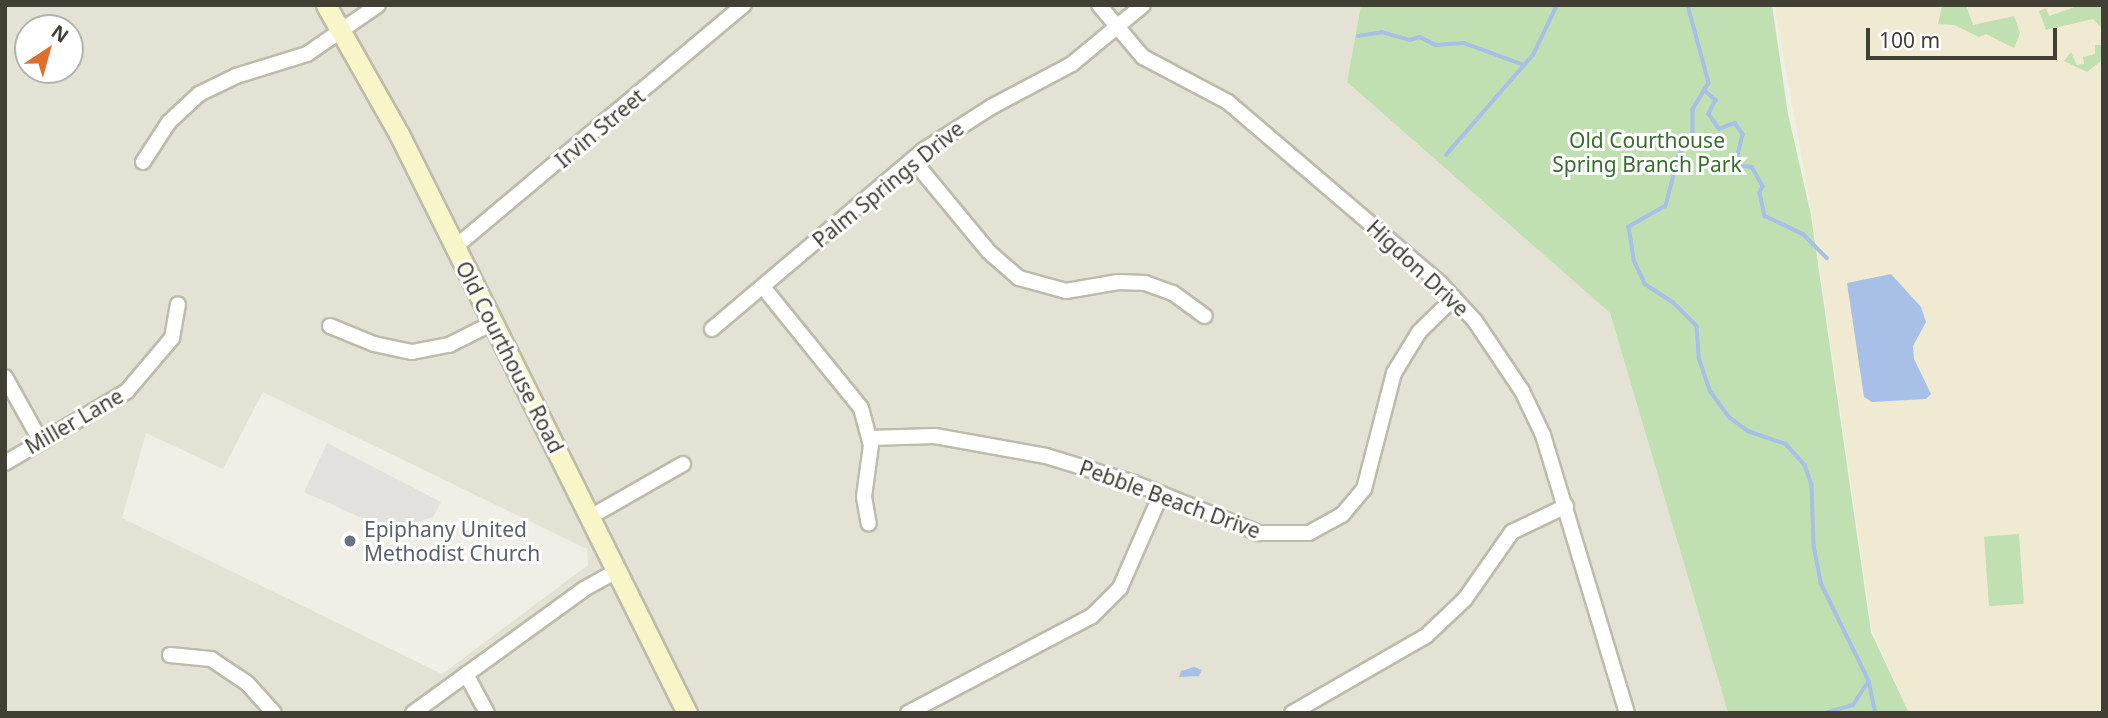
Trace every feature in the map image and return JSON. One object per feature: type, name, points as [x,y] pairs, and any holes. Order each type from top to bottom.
[{"type":"street","name":"Old Courthouse Road","points":[[326,5],[493,323],[687,713]]},
{"type":"street","points":[[143,162],[169,122],[199,94],[236,76],[297,59],[378,5]]},
{"type":"street","name":"Irvin Street","points":[[454,248],[744,5]]},
{"type":"street","name":"Higdon Drive","points":[[1099,5],[1154,66],[1228,102],[1454,298],[1522,391],[1543,435],[1627,713]]},
{"type":"street","name":"Palm Springs Drive","points":[[712,329],[961,124],[1072,64],[1143,5]]},
{"type":"street","points":[[914,160],[989,252],[1019,278],[1066,291],[1118,282],[1145,283],[1172,293],[1205,316]]},
{"type":"street","points":[[763,287],[849,389],[861,408],[870,438],[864,497],[869,524]]},
{"type":"street","name":"Pebble Beach Drive","points":[[870,438],[935,436],[1046,456],[1275,536],[1309,533],[1342,515],[1370,474],[1386,395],[1405,351],[1423,327],[1454,298]]},
{"type":"street","name":"Miller Lane","points":[[5,463],[40,440],[111,402],[141,378],[172,338],[178,305]]},
{"type":"street","points":[[330,327],[374,344],[412,352],[449,345],[493,323]]},
{"type":"street","points":[[5,377],[40,440]]},
{"type":"street","points":[[590,517],[683,464]]},
{"type":"street","points":[[908,713],[1092,616],[1114,595],[1131,567],[1161,494]]},
{"type":"street","points":[[1292,713],[1426,636],[1465,599],[1512,532],[1566,506]]},
{"type":"street","points":[[413,713],[617,571]]},
{"type":"street","points":[[170,655],[211,659],[247,683],[274,713]]},
{"type":"street","points":[[466,674],[487,713]]},
{"type":"shaded area","points":[[5,5],[1361,5],[1347,82],[1610,313],[1728,713],[5,713]],"holes":[[[263,392],[587,549],[588,565],[442,674],[122,518],[146,433],[223,469]]]},
{"type":"shaded area","points":[[1774,5],[2103,5],[2103,713],[1909,713],[1872,630],[1812,214]]},
{"type":"shaded area","points":[[327,443],[441,502],[433,517],[390,531],[304,492]]},
{"type":"green space","name":"Old Courthouse Spring Branch Park","points":[[1361,5],[1772,5],[1788,114],[1811,215],[1871,632],[1909,713],[1728,713],[1610,313],[1347,82]]},
{"type":"green space","points":[[1966,5],[1973,25],[2014,16],[2020,33],[2014,48],[1986,34],[1979,37],[1954,25],[1938,24],[1942,6]]},
{"type":"green space","points":[[2080,5],[2103,5],[2103,29],[2093,19],[2046,30],[2039,11],[2046,8],[2049,16]]},
{"type":"green space","points":[[2095,45],[2103,45],[2101,61],[2087,72],[2064,61],[2071,52],[2077,65],[2084,64],[2083,57],[2095,54]]},
{"type":"green space","points":[[2019,534],[2024,604],[1989,606],[1984,536]]},
{"type":"water","points":[[1891,274],[1921,307],[1926,322],[1913,346],[1914,359],[1931,394],[1926,399],[1872,402],[1864,397],[1847,283]]},
{"type":"water","points":[[1194,667],[1202,670],[1199,676],[1179,677],[1181,671]]},
{"type":"waterway","points":[[1446,155],[1533,55],[1557,5]]},
{"type":"waterway","points":[[1688,5],[1709,83],[1693,110],[1693,132],[1679,156],[1666,206],[1629,227],[1634,260],[1645,284],[1673,302],[1697,326],[1699,358],[1711,392],[1729,417],[1748,431],[1786,444],[1805,465],[1812,485],[1814,546],[1821,583],[1869,681],[1876,713]]},
{"type":"waterway","points":[[1358,36],[1382,32],[1410,40],[1420,37],[1436,45],[1464,43],[1524,65]]},
{"type":"waterway","points":[[1704,90],[1716,100],[1709,114],[1719,129],[1735,123],[1743,134],[1736,165],[1752,167],[1763,186],[1760,193],[1765,216],[1803,234],[1827,258]]},
{"type":"waterway","points":[[1825,713],[1853,705],[1868,682]]},
{"type":"place","name":"Epiphany United Methodist Church","points":[[350,541]]}]
